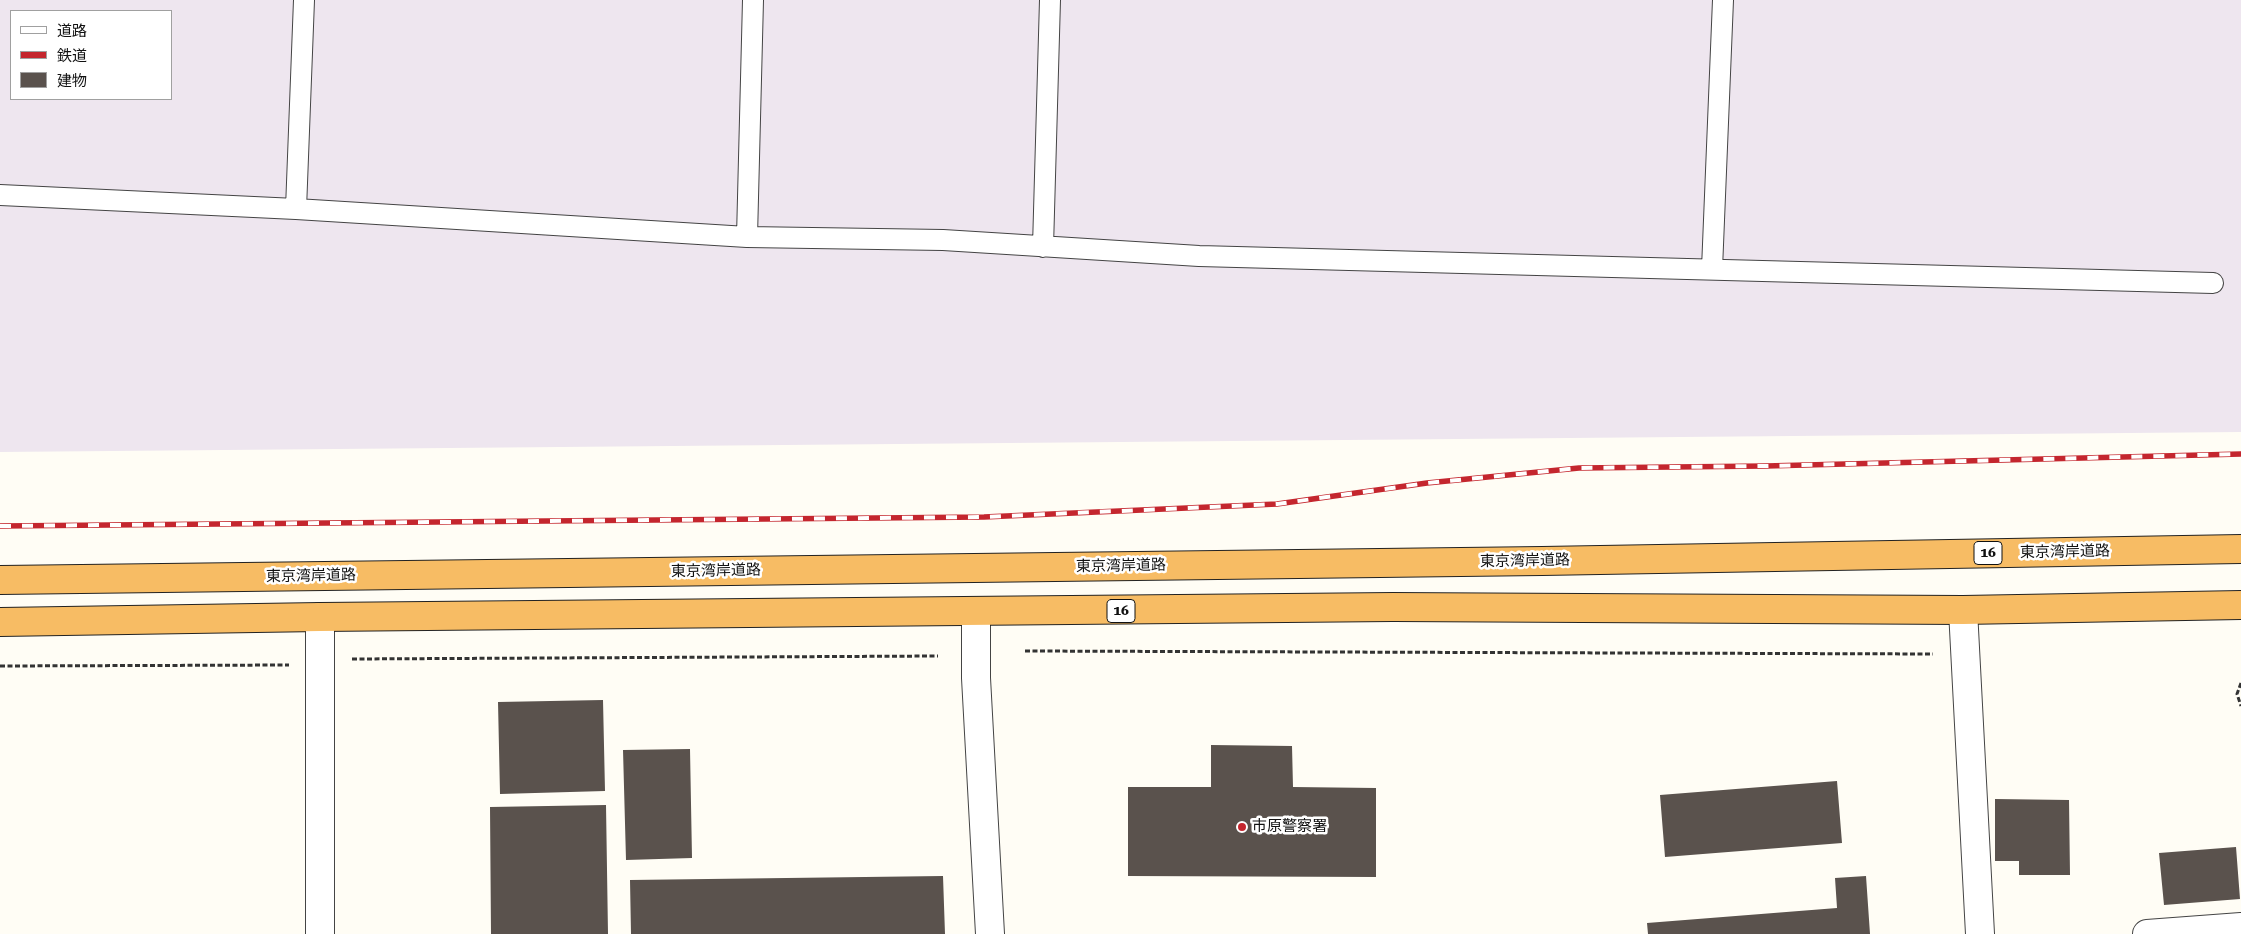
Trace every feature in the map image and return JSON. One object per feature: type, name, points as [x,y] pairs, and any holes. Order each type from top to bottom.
[{"type":"highway","name":"東京湾岸道路","points":[[0,580],[1552,561],[2241,549]]},
{"type":"highway","name":"16","points":[[0,622],[320,617],[1393,607],[1963,610],[2241,606]]},
{"type":"street","points":[[1963,610],[1980,934]]},
{"type":"street","points":[[976,612],[976,678],[990,934]]},
{"type":"street","points":[[320,617],[320,934]]},
{"type":"street","points":[[2147,934],[2241,927]]},
{"type":"lane","points":[[296,209],[304,0]]},
{"type":"lane","points":[[747,237],[753,0]]},
{"type":"lane","points":[[1043,246],[1050,0]]},
{"type":"lane","points":[[1712,269],[1722,0]]},
{"type":"lane","points":[[0,194],[296,209],[747,237],[943,240],[1199,256],[2213,283]]},
{"type":"path","points":[[1026,651],[1933,654]]},
{"type":"path","points":[[351,659],[938,656]]},
{"type":"path","points":[[0,666],[288,665]]},
{"type":"path","points":[[2241,683],[2237,694],[2241,706]]},
{"type":"shaded area","points":[[0,0],[2241,0],[2241,432],[0,452]]},
{"type":"building","points":[[603,700],[605,791],[500,794],[498,702]]},
{"type":"building","points":[[1211,745],[1292,746],[1293,787],[1376,788],[1376,877],[1128,876],[1128,787],[1211,787]]},
{"type":"building","points":[[690,749],[692,858],[626,860],[623,750]]},
{"type":"building","points":[[1837,781],[1842,843],[1665,857],[1660,795]]},
{"type":"building","points":[[1995,799],[2069,800],[2070,875],[2019,875],[2019,861],[1995,861]]},
{"type":"building","points":[[606,805],[608,934],[491,934],[490,807]]},
{"type":"building","points":[[2236,847],[2240,899],[2164,905],[2159,853]]},
{"type":"building","points":[[943,876],[945,934],[631,934],[630,880]]},
{"type":"building","points":[[1866,876],[1870,934],[1648,934],[1647,923],[1837,908],[1835,878]]},
{"type":"railway","points":[[0,526],[984,517],[1277,504],[1427,483],[1579,468],[1766,466],[2241,454]]},
{"type":"place","name":"市原警察署","points":[[1242,827]]}]
